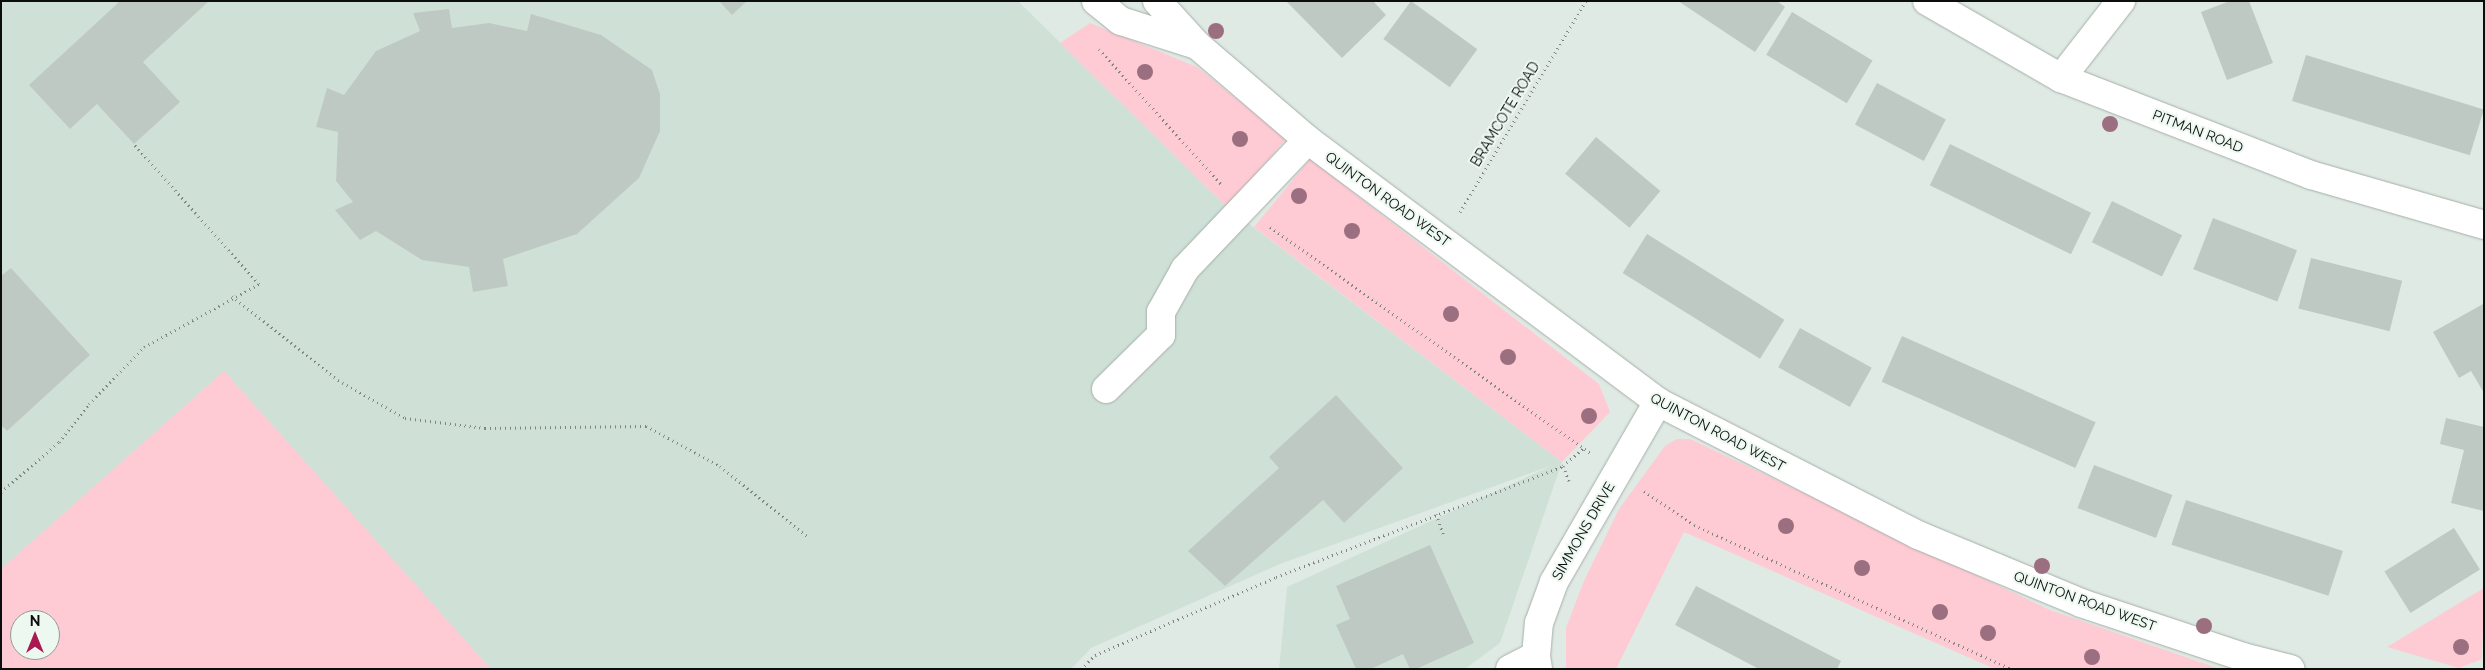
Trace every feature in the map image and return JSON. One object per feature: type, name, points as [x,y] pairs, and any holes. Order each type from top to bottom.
[{"type":"street","name":"QUINTON ROAD WEST","points":[[1096,1],[1121,21],[1197,45]]},
{"type":"street","name":"QUINTON ROAD WEST","points":[[1157,1],[1197,45],[1308,140],[1444,239],[1658,402],[1927,539],[2081,603],[2243,657],[2290,669]]},
{"type":"street","name":"PITMAN ROAD","points":[[1927,1],[2061,78],[2311,175],[2484,224]]},
{"type":"street","points":[[2061,78],[2121,1]]},
{"type":"street","points":[[1106,389],[1161,335],[1161,312],[1185,269],[1308,140]]},
{"type":"street","name":"SIMMONS DRIVE","points":[[1537,662],[1539,623],[1554,582],[1658,402]]},
{"type":"street","points":[[1510,669],[1537,662]]},
{"type":"path","name":"BRAMCOTE ROAD","points":[[1444,239],[1586,1]]},
{"type":"path","points":[[1097,46],[1243,208],[1694,525],[2012,669]]},
{"type":"path","points":[[1,492],[59,442],[88,404],[144,347],[232,296],[259,284],[134,144]]},
{"type":"path","points":[[232,296],[338,380],[405,418],[485,428],[646,426],[720,466],[808,538]]},
{"type":"path","points":[[1081,669],[1094,655],[1276,577],[1563,466],[1584,448]]},
{"type":"path","points":[[1563,466],[1569,481]]},
{"type":"path","points":[[1436,514],[1444,536]]},
{"type":"shaded area","points":[[1,1],[1018,1],[1227,207],[1562,462],[1500,643],[1465,669],[1279,669],[1287,587],[1553,465],[1280,564],[1091,648],[1071,669],[1,669]]},
{"type":"shaded area","points":[[1090,23],[1197,67],[1286,139],[1227,207],[1060,43]]},
{"type":"shaded area","points":[[1310,159],[1599,384],[1610,412],[1562,462],[1254,227]]},
{"type":"shaded area","points":[[224,371],[491,669],[1,669],[1,569]]},
{"type":"shaded area","points":[[1677,439],[1690,439],[2050,610],[2220,669],[1995,669],[1684,532],[1616,669],[1566,669],[1566,628],[1584,581],[1619,509],[1665,446]]},
{"type":"shaded area","points":[[2484,588],[2482,659],[2459,668],[2387,647]]},
{"type":"building","points":[[116,1],[209,1],[143,62],[180,102],[134,144],[97,104],[70,129],[29,85],[118,3]]},
{"type":"building","points":[[719,1],[747,1],[732,15]]},
{"type":"building","points":[[1286,1],[1373,1],[1386,15],[1342,58]]},
{"type":"building","points":[[1411,1],[1477,49],[1450,87],[1383,39]]},
{"type":"building","points":[[1678,1],[1777,1],[1785,7],[1755,52]]},
{"type":"building","points":[[2230,1],[2249,1],[2273,63],[2227,80],[2201,12]]},
{"type":"building","points":[[449,9],[452,28],[489,23],[527,31],[531,14],[601,35],[652,70],[660,94],[660,131],[639,178],[577,234],[503,259],[508,286],[473,292],[469,267],[422,260],[376,231],[360,240],[335,210],[353,202],[336,181],[338,132],[316,127],[327,88],[344,95],[376,51],[420,31],[413,13]]},
{"type":"building","points":[[1792,12],[1873,60],[1847,103],[1766,55]]},
{"type":"building","points":[[2306,55],[2484,109],[2470,155],[2292,101]]},
{"type":"building","points":[[1877,83],[1946,120],[1924,161],[1855,124]]},
{"type":"building","points":[[1596,137],[1660,191],[1629,228],[1565,174]]},
{"type":"building","points":[[1950,144],[2091,213],[2071,254],[1930,185]]},
{"type":"building","points":[[2112,201],[2182,235],[2162,277],[2092,242]]},
{"type":"building","points":[[2213,218],[2297,250],[2277,302],[2193,269]]},
{"type":"building","points":[[1647,234],[1784,320],[1760,359],[1623,273]]},
{"type":"building","points":[[2311,258],[2402,281],[2390,331],[2298,308]]},
{"type":"building","points":[[11,268],[90,355],[7,431],[1,425],[1,276]]},
{"type":"building","points":[[2483,304],[2484,393],[2471,371],[2459,378],[2433,332]]},
{"type":"building","points":[[1800,328],[1872,368],[1850,407],[1778,367]]},
{"type":"building","points":[[1902,336],[2096,422],[2075,468],[1882,382]]},
{"type":"building","points":[[1336,395],[1403,468],[1344,523],[1323,500],[1225,586],[1188,551],[1279,468],[1269,457]]},
{"type":"building","points":[[2446,418],[2484,427],[2484,511],[2451,503],[2464,450],[2440,444]]},
{"type":"building","points":[[2094,465],[2172,495],[2156,538],[2078,508]]},
{"type":"building","points":[[2186,500],[2343,551],[2328,596],[2171,545]]},
{"type":"building","points":[[2454,528],[2480,570],[2410,613],[2384,571]]},
{"type":"building","points":[[1430,545],[1474,643],[1416,669],[1410,669],[1403,654],[1371,669],[1356,669],[1336,625],[1350,619],[1336,586]]},
{"type":"building","points":[[1696,586],[1841,661],[1837,669],[1759,669],[1675,625]]}]
